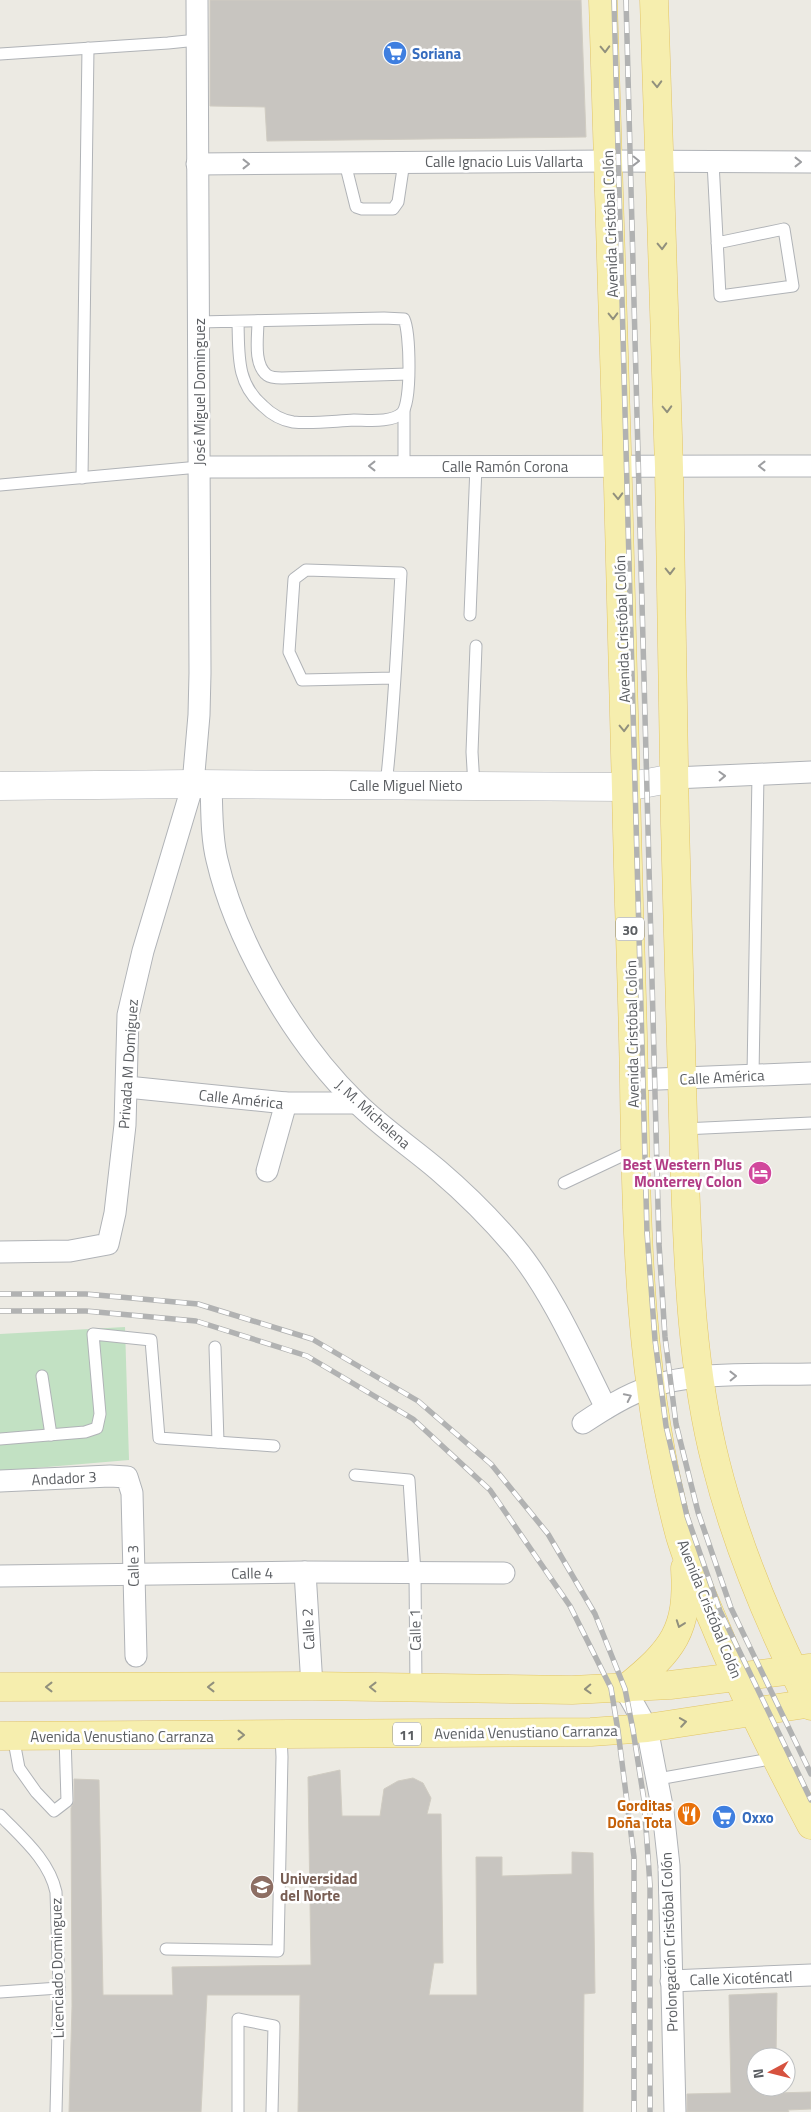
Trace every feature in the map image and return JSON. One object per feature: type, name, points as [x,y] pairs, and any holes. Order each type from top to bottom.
[{"type":"main road","name":"Avenida Cristóbal Colón","points":[[603,0],[634,1080],[634,1150],[641,1280],[650,1386],[659,1448],[682,1542],[736,1677],[811,1825]]},
{"type":"main road","points":[[654,0],[668,466],[682,1079],[692,1306],[699,1378],[715,1460],[733,1528],[763,1604],[802,1669],[811,1704]]},
{"type":"main road","points":[[625,1689],[655,1663],[670,1645],[680,1628],[686,1609],[682,1542]]},
{"type":"main road","points":[[0,1687],[312,1686],[572,1690],[625,1689],[802,1669]]},
{"type":"main road","name":"Avenida Venustiano Carranza","points":[[6,1736],[546,1733],[647,1728],[811,1704]]},
{"type":"street","name":"José Miguel Dominguez","points":[[197,0],[200,707],[202,784]]},
{"type":"street","name":"Calle Ignacio Luis Vallarta","points":[[197,164],[609,161],[811,162]]},
{"type":"street","name":"Calle Ramón Corona","points":[[199,467],[811,466]]},
{"type":"street","name":"Calle Miguel Nieto","points":[[0,786],[202,784],[626,787],[674,778],[811,772]]},
{"type":"street","name":"Privada M Domiguez","points":[[0,1252],[70,1251],[108,1244],[115,1213],[127,1087],[128,1015],[134,986],[202,784]]},
{"type":"street","name":"J. M. Michelena","points":[[202,784],[216,858],[226,894],[274,994],[305,1042],[333,1078],[356,1103],[481,1209],[515,1247],[564,1325],[606,1408]]},
{"type":"street","name":"Calle América","points":[[634,1080],[811,1073]]},
{"type":"street","name":"Calle América","points":[[127,1087],[286,1103],[356,1103]]},
{"type":"street","points":[[267,1172],[286,1103]]},
{"type":"street","points":[[583,1423],[606,1408],[650,1386],[699,1378],[811,1374]]},
{"type":"street","name":"Andador 3","points":[[0,1481],[110,1476],[127,1477]]},
{"type":"street","name":"Calle 3","points":[[127,1477],[132,1494],[136,1656]]},
{"type":"street","name":"Calle 4","points":[[0,1576],[305,1572],[504,1573]]},
{"type":"street","name":"Calle 2","points":[[305,1572],[312,1686]]},
{"type":"street","name":"Prolongación Cristóbal Colón","points":[[625,1689],[647,1728],[658,1779],[668,1866],[675,2112]]},
{"type":"street","name":"Calle Xicoténcatl","points":[[671,1981],[811,1975]]},
{"type":"lane","points":[[0,54],[197,40]]},
{"type":"lane","points":[[82,478],[88,48]]},
{"type":"lane","points":[[344,163],[356,207],[362,209],[393,209],[398,202],[404,162]]},
{"type":"lane","points":[[713,162],[717,243],[720,296],[793,286],[784,228],[717,243]]},
{"type":"lane","points":[[198,322],[404,319],[408,334],[408,374],[404,411],[404,466]]},
{"type":"lane","points":[[258,321],[258,356],[261,369],[268,377],[408,374]]},
{"type":"lane","points":[[238,322],[239,356],[246,387],[254,399],[277,417],[291,422],[376,419],[389,418],[399,415],[404,411]]},
{"type":"lane","points":[[470,615],[476,466]]},
{"type":"lane","points":[[0,485],[199,467]]},
{"type":"lane","points":[[386,785],[394,678],[401,573],[306,570],[294,578],[289,652],[302,680],[394,678]]},
{"type":"lane","points":[[474,786],[472,752],[476,646]]},
{"type":"lane","points":[[753,1074],[758,774]]},
{"type":"lane","points":[[684,1129],[811,1123]]},
{"type":"lane","points":[[564,1183],[634,1150]]},
{"type":"lane","points":[[0,1439],[92,1431],[97,1428],[100,1422],[93,1334],[151,1340],[160,1438],[274,1446]]},
{"type":"lane","points":[[215,1347],[218,1442]]},
{"type":"lane","points":[[42,1376],[51,1435]]},
{"type":"lane","name":"Calle 1","points":[[355,1475],[409,1480],[415,1573],[416,1688]]},
{"type":"lane","points":[[166,1949],[278,1951],[281,1735]]},
{"type":"lane","points":[[6,1736],[19,1768],[36,1792],[54,1811],[67,1801],[65,1736]]},
{"type":"lane","points":[[658,1779],[776,1758]]},
{"type":"lane","name":"Licenciado Dominguez","points":[[0,1815],[44,1862],[53,1880],[58,1918],[59,1988],[56,2112]]},
{"type":"lane","points":[[0,1992],[59,1988]]},
{"type":"lane","points":[[238,2112],[238,2019],[274,2026],[272,2112]]},
{"type":"green space","points":[[125,1327],[129,1460],[0,1471],[0,1334]]},
{"type":"building","name":"Soriana","points":[[210,0],[581,0],[586,137],[267,141],[265,107],[210,106]]},
{"type":"building","points":[[340,1770],[342,1816],[380,1816],[384,1789],[398,1781],[413,1778],[423,1783],[431,1798],[427,1814],[441,1814],[443,1963],[434,1963],[429,1995],[477,1995],[476,1857],[502,1857],[502,1876],[572,1874],[572,1852],[593,1853],[595,1993],[584,1994],[583,2112],[298,2112],[300,1995],[207,1995],[201,2112],[69,2112],[72,2006],[71,1808],[74,1801],[74,1779],[99,1780],[103,1995],[173,1995],[172,1967],[311,1965],[308,1777]]},
{"type":"building","points":[[777,1993],[776,2047],[746,2047],[746,2097],[796,2097],[796,2092],[811,2092],[811,2109],[788,2110],[789,2112],[687,2112],[687,2094],[731,2093],[729,1995]]},
{"type":"railway","points":[[614,0],[647,1233],[655,1340],[666,1426],[687,1516],[720,1611],[811,1800]]},
{"type":"railway","points":[[626,0],[659,1244],[665,1337],[676,1424],[698,1512],[731,1608],[811,1774]]},
{"type":"railway","points":[[0,1294],[86,1294],[198,1304],[312,1339],[418,1401],[491,1464],[548,1534],[595,1614],[625,1689],[633,1730],[644,1800],[650,1885],[650,2112]]},
{"type":"railway","points":[[0,1311],[86,1311],[196,1321],[307,1356],[413,1419],[490,1490],[570,1606],[611,1688],[634,1857],[634,2112]]},
{"type":"place","name":"Soriana","points":[[395,53]]},
{"type":"place","name":"Best Western Plus Monterrey Colon","points":[[760,1173]]},
{"type":"place","name":"Gorditas Doña Tota","points":[[689,1814]]},
{"type":"place","name":"Oxxo","points":[[724,1817]]},
{"type":"place","name":"Universidad del Norte","points":[[262,1887]]}]
